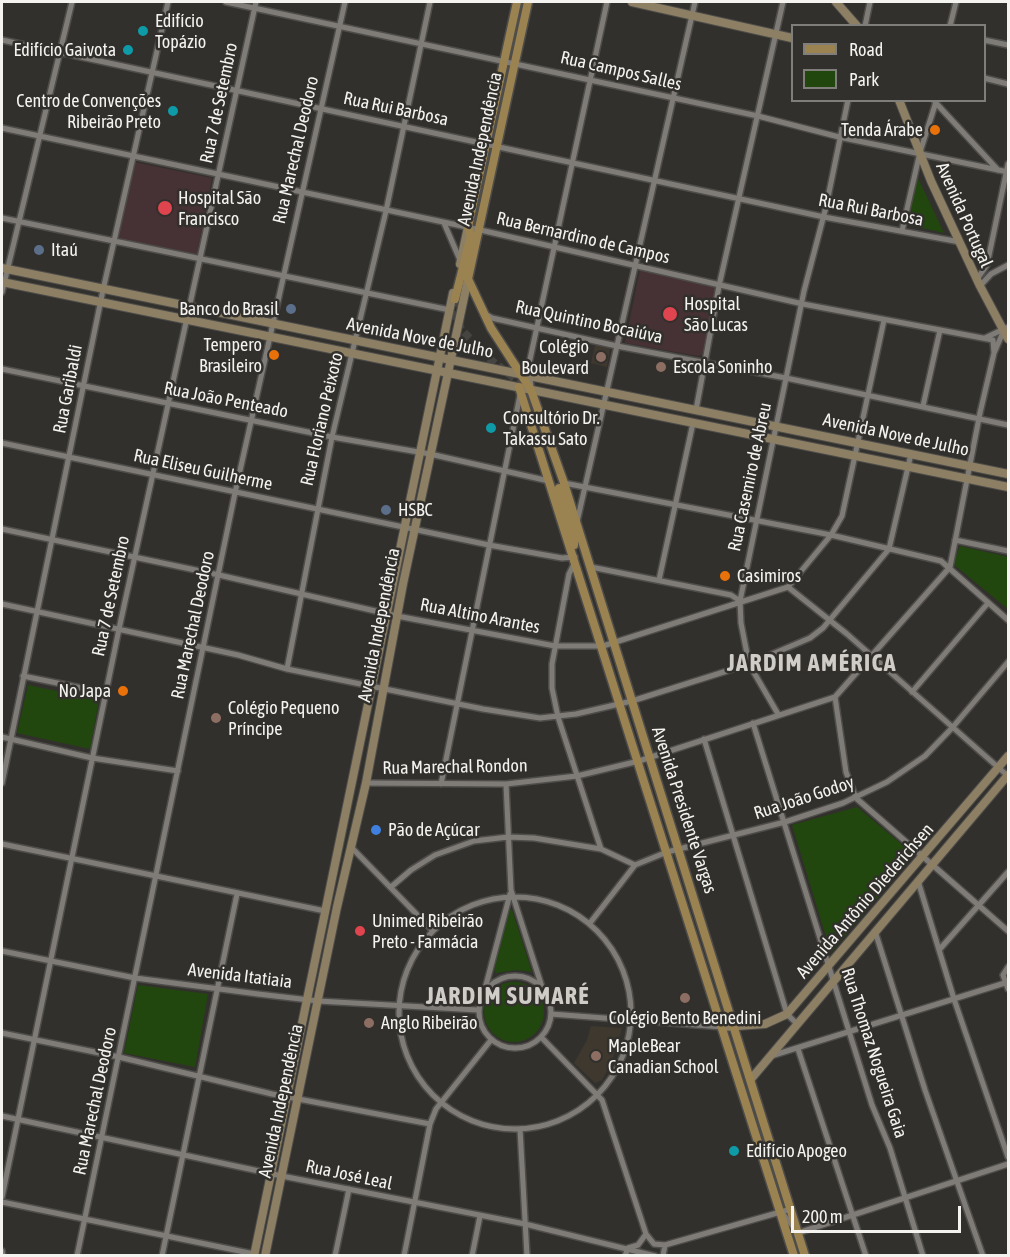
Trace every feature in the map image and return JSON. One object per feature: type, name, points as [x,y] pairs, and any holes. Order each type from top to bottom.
[{"type":"main road","name":"Avenida Independência","points":[[254,1255],[438,358],[517,2]]},
{"type":"main road","name":"Avenida Independência","points":[[265,1256],[366,783],[430,454],[528,2]]},
{"type":"main road","points":[[632,2],[791,38]]},
{"type":"main road","points":[[836,2],[855,24]]},
{"type":"main road","name":"Avenida Portugal","points":[[900,102],[978,282],[1006,329],[1008,339]]},
{"type":"main road","points":[[455,299],[471,235],[468,227]]},
{"type":"main road","name":"Avenida Nove de Julho","points":[[4,268],[1008,474]]},
{"type":"main road","points":[[468,279],[482,313]]},
{"type":"main road","name":"Avenida Nove de Julho","points":[[3,282],[1008,487]]},
{"type":"main road","name":"Avenida Presidente Vargas","points":[[482,313],[525,374],[564,483],[805,1256]]},
{"type":"main road","name":"Avenida Presidente Vargas","points":[[520,389],[552,481],[794,1256]]},
{"type":"main road","points":[[537,419],[574,535],[575,559]]},
{"type":"main road","name":"Avenida Antônio Diederichsen","points":[[723,1027],[735,1028],[765,1024],[787,1014],[1008,756]]},
{"type":"main road","name":"Avenida Antônio Diederichsen","points":[[751,1079],[1008,775]]},
{"type":"street","points":[[2,292],[4,268],[18,221],[72,2]]},
{"type":"street","name":"Rua Garibaldi","points":[[2,783],[100,303],[168,2]]},
{"type":"street","name":"Rua Campos Salles","points":[[226,2],[255,5],[339,26],[758,116],[839,137],[1008,172]]},
{"type":"street","name":"Rua Marechal Deodoro","points":[[77,1256],[235,493],[345,2]]},
{"type":"street","name":"Rua Floriano Peixoto","points":[[287,669],[332,437],[368,292],[430,2]]},
{"type":"street","points":[[525,374],[574,161],[607,2]]},
{"type":"street","points":[[577,524],[695,2]]},
{"type":"street","points":[[696,410],[719,284],[783,2]]},
{"type":"street","points":[[865,24],[870,2]]},
{"type":"street","points":[[950,24],[956,2]]},
{"type":"street","name":"Rua 7 de Setembro","points":[[2,1197],[134,558],[255,5]]},
{"type":"street","name":"Rua Rui Barbosa","points":[[2,40],[574,161],[655,181],[739,197],[824,217],[960,242]]},
{"type":"street","points":[[986,40],[1008,45]]},
{"type":"street","points":[[986,78],[1008,84]]},
{"type":"street","name":"Rua Casemiro de Abreu","points":[[778,714],[749,664],[741,624],[740,601],[786,378],[824,217],[848,102]]},
{"type":"street","points":[[902,231],[920,152],[935,102]]},
{"type":"street","points":[[936,102],[999,170]]},
{"type":"street","name":"Rua Bernardino de Campos","points":[[2,128],[468,227],[802,304],[981,339]]},
{"type":"street","points":[[978,282],[987,265],[1008,164]]},
{"type":"street","points":[[2,218],[450,310]]},
{"type":"street","points":[[444,223],[460,261]]},
{"type":"street","points":[[987,265],[991,274]]},
{"type":"street","points":[[978,282],[1008,265]]},
{"type":"street","name":"Rua Quintino Bocaiúva","points":[[482,313],[492,318],[617,346],[786,378],[1008,425]]},
{"type":"street","points":[[884,320],[842,516],[831,535],[788,587],[1008,775]]},
{"type":"street","points":[[981,339],[1006,329]]},
{"type":"street","points":[[1006,329],[994,353],[966,479],[950,567],[835,697],[846,772],[856,798],[1008,931]]},
{"type":"street","points":[[923,406],[940,330]]},
{"type":"street","points":[[981,339],[993,340],[994,353]]},
{"type":"street","name":"Rua João Penteado","points":[[2,369],[332,437],[430,454],[552,481]]},
{"type":"street","points":[[441,784],[520,389]]},
{"type":"street","points":[[659,580],[693,423]]},
{"type":"street","name":"Rua Eliseu Guilherme","points":[[2,443],[489,545],[575,559]]},
{"type":"street","points":[[2,604],[371,687],[540,718],[558,717],[632,701],[749,664],[810,639],[890,549],[911,454]]},
{"type":"street","points":[[564,483],[831,535],[941,561],[1008,620]]},
{"type":"street","name":"Rua Altino Arantes","points":[[2,530],[219,575],[397,616],[555,646],[603,646],[788,587]]},
{"type":"street","points":[[955,540],[1008,551]]},
{"type":"street","points":[[575,559],[569,574],[555,646],[552,688],[558,717],[601,849]]},
{"type":"street","points":[[591,567],[731,595],[740,601]]},
{"type":"street","points":[[730,605],[731,595]]},
{"type":"street","points":[[912,692],[988,603]]},
{"type":"street","name":"Rua João Godoy","points":[[590,923],[636,865],[667,852],[785,822],[856,798],[906,770],[952,728],[1008,662]]},
{"type":"street","points":[[23,676],[106,693]]},
{"type":"street","name":"Rua Marechal Rondon","points":[[366,783],[506,784],[577,776],[639,761],[835,697]]},
{"type":"street","name":"Rua Thomaz Nogueira Gaia","points":[[753,723],[876,1116],[890,1148],[923,1256]]},
{"type":"street","points":[[2,737],[92,758],[178,771]]},
{"type":"street","points":[[704,739],[787,1014],[797,1024]]},
{"type":"street","points":[[506,784],[511,894],[549,1000],[551,1014],[541,1037],[522,1048],[511,1048],[491,1040],[481,1026],[478,1010],[511,894]]},
{"type":"street","points":[[391,887],[411,870],[435,855],[474,841],[508,837],[534,838],[601,849],[636,865]]},
{"type":"street","points":[[2,844],[157,878],[325,911]]},
{"type":"street","points":[[352,848],[432,930]]},
{"type":"street","points":[[939,950],[1008,872]]},
{"type":"street","points":[[918,881],[954,999],[1008,1157]]},
{"type":"street","points":[[162,1256],[237,894]]},
{"type":"street","points":[[511,894],[555,903],[590,923],[606,939],[622,968],[631,999],[631,1021],[621,1061],[597,1095],[584,1106],[554,1122],[520,1129],[491,1127],[464,1118],[440,1103],[412,1070],[404,1049],[398,1006],[408,965],[432,930],[463,909],[481,901],[511,894]]},
{"type":"street","points":[[875,931],[932,1114],[958,1180],[983,1256]]},
{"type":"street","name":"Avenida Itatiaia","points":[[2,951],[135,978],[216,989],[318,1001],[478,1010]]},
{"type":"street","points":[[769,1056],[798,1049],[900,1015],[1008,985],[1004,972],[1008,967]]},
{"type":"street","points":[[485,991],[493,983],[513,976],[524,977],[543,988]]},
{"type":"street","points":[[551,1014],[723,1027]]},
{"type":"street","points":[[2,1033],[119,1057],[287,1097],[430,1124]]},
{"type":"street","points":[[541,1037],[602,1100],[646,1234],[654,1244],[665,1245],[791,1209]]},
{"type":"street","points":[[404,1256],[430,1124],[440,1103],[491,1040]]},
{"type":"street","points":[[798,1049],[820,1122],[866,1256]]},
{"type":"street","name":"Rua José Leal","points":[[2,1116],[102,1136],[183,1156],[525,1224],[628,1248],[635,1253],[655,1256]]},
{"type":"street","points":[[520,1129],[527,1256]]},
{"type":"street","points":[[781,1212],[798,1233],[1008,1164]]},
{"type":"street","points":[[335,1256],[349,1189]]},
{"type":"street","points":[[2,1202],[254,1255]]},
{"type":"street","points":[[472,1256],[480,1216]]},
{"type":"street","points":[[625,1256],[628,1248],[638,1245],[646,1234]]},
{"type":"street","points":[[663,1256],[665,1245]]},
{"type":"shaded area","name":"Hospital São Francisco","points":[[134,162],[212,178],[197,254],[118,239]]},
{"type":"shaded area","name":"Hospital São Lucas","points":[[640,269],[717,286],[702,355],[625,343]]},
{"type":"shaded area","name":"Colégio Boulevard","points":[[595,345],[610,348],[607,367],[591,363]]},
{"type":"shaded area","name":"MapleBear Canadian School","points":[[591,1026],[622,1028],[612,1062],[602,1080],[595,1083],[574,1063],[587,1040]]},
{"type":"green space","points":[[917,176],[944,233],[905,224]]},
{"type":"green space","points":[[960,546],[1008,557],[1008,609],[953,564]]},
{"type":"green space","points":[[28,685],[99,700],[90,749],[17,733]]},
{"type":"green space","points":[[857,807],[913,856],[831,953],[792,825]]},
{"type":"green space","points":[[510,910],[512,910],[532,972],[517,970],[496,973],[494,970]]},
{"type":"green space","points":[[514,982],[531,987],[539,995],[544,1012],[539,1029],[531,1037],[514,1042],[497,1037],[489,1029],[484,1012],[489,995],[497,987]]},
{"type":"green space","points":[[138,985],[208,994],[195,1067],[124,1053]]},
{"type":"tunnel","points":[[455,299],[454,312],[461,329],[487,357],[522,384],[533,405]]},
{"type":"place","name":"Edifício Topázio","points":[[143,31]]},
{"type":"place","name":"Edifício Gaivota","points":[[128,50]]},
{"type":"place","name":"Centro de Convenções Ribeirão Preto","points":[[173,111]]},
{"type":"place","name":"Tenda Árabe","points":[[935,130]]},
{"type":"place","name":"Hospital São Francisco","points":[[165,208]]},
{"type":"place","name":"Itaú","points":[[39,250]]},
{"type":"place","name":"Banco do Brasil","points":[[291,309]]},
{"type":"place","name":"Hospital São Lucas","points":[[670,314]]},
{"type":"place","name":"Tempero Brasileiro","points":[[274,355]]},
{"type":"place","name":"Colégio Boulevard","points":[[601,357]]},
{"type":"place","name":"Escola Soninho","points":[[661,367]]},
{"type":"place","name":"Consultório Dr. Takassu Sato","points":[[491,428]]},
{"type":"place","name":"HSBC","points":[[386,510]]},
{"type":"place","name":"Casimiros","points":[[725,576]]},
{"type":"place","name":"No Japa","points":[[123,691]]},
{"type":"place","name":"Colégio Pequeno Príncipe","points":[[216,718]]},
{"type":"place","name":"Pão de Açúcar","points":[[376,830]]},
{"type":"place","name":"Unimed Ribeirão Preto - Farmácia","points":[[360,931]]},
{"type":"place","name":"Colégio Bento Benedini","points":[[685,998]]},
{"type":"place","name":"Anglo Ribeirão","points":[[369,1023]]},
{"type":"place","name":"MapleBear Canadian School","points":[[596,1056]]},
{"type":"place","name":"Edifício Apogeo","points":[[734,1151]]},
{"type":"district","name":"JARDIM AMÉRICA","points":[[812,663]]},
{"type":"district","name":"JARDIM SUMARÉ","points":[[508,996]]}]
